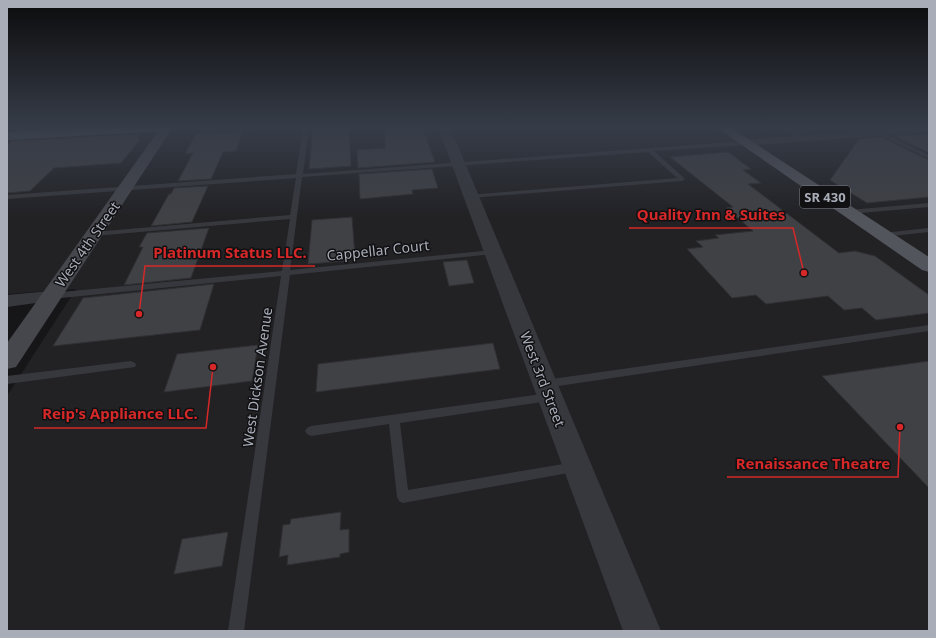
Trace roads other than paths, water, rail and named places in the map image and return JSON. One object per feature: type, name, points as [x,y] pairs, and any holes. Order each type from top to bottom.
[{"type":"main road","name":"West 4th Street","points":[[7,361],[147,157]]},
{"type":"main road","name":"SR 430","points":[[767,157],[929,266]]},
{"type":"street","name":"West 3rd Street","points":[[455,157],[642,631]]},
{"type":"street","points":[[7,301],[52,296]]},
{"type":"lane","name":"West Dickson Avenue","points":[[236,631],[302,157]]},
{"type":"lane","points":[[7,198],[557,157]]},
{"type":"lane","points":[[470,196],[682,179],[657,157]]},
{"type":"lane","points":[[848,212],[929,206]]},
{"type":"lane","points":[[94,234],[294,218]]},
{"type":"lane","points":[[882,235],[929,230]]},
{"type":"lane","name":"Cappellar Court","points":[[52,296],[493,252]]},
{"type":"lane","points":[[311,431],[394,419],[547,391],[929,328]]},
{"type":"lane","points":[[7,380],[131,365]]},
{"type":"lane","points":[[394,419],[403,497],[577,467]]},
{"type":"place","name":"Quality Inn & Suites","points":[[804,273]]},
{"type":"place","name":"Platinum Status LLC.","points":[[139,314]]},
{"type":"place","name":"Reip's Appliance LLC.","points":[[213,367]]},
{"type":"place","name":"Renaissance Theatre","points":[[900,427]]}]
